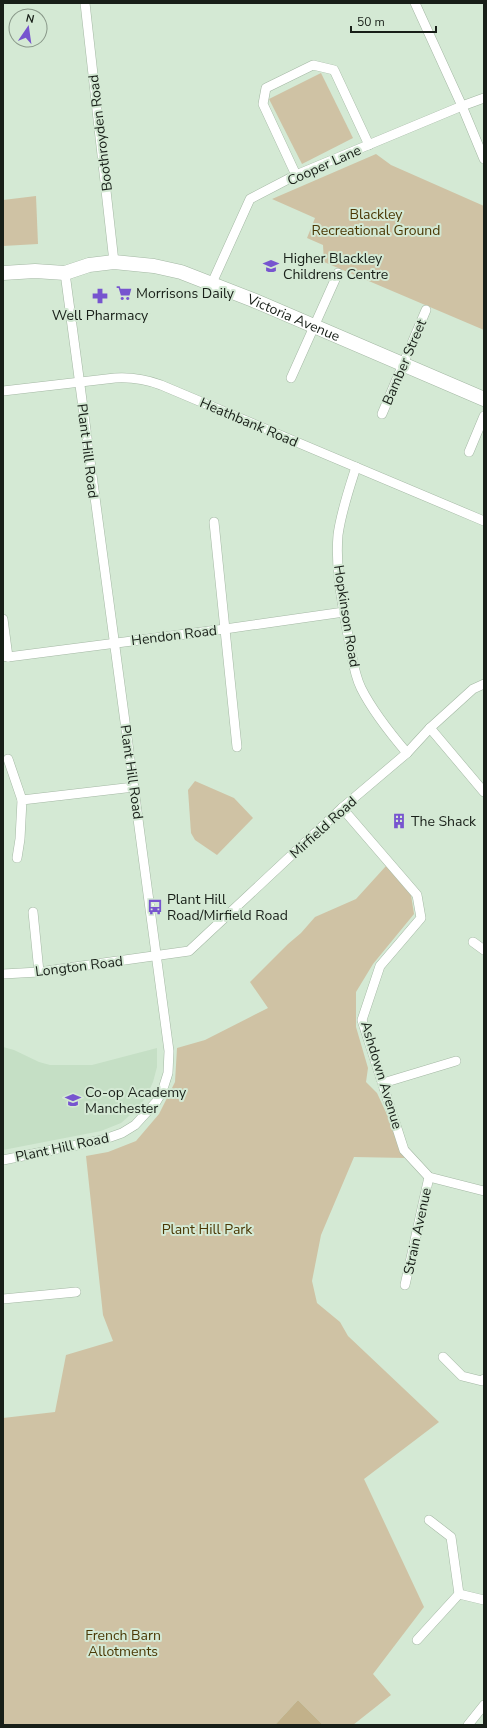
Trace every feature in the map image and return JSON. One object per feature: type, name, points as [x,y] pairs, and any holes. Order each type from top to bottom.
[{"type":"main road","name":"Victoria Avenue","points":[[3,273],[35,270],[65,273],[89,265],[114,262],[170,269],[212,283],[484,399]]},
{"type":"street","name":"Boothroyden Road","points":[[85,3],[114,262]]},
{"type":"street","points":[[416,3],[484,159]]},
{"type":"street","points":[[296,175],[263,104],[266,88],[313,65],[334,70],[368,145]]},
{"type":"street","name":"Cooper Lane","points":[[212,283],[250,199],[296,175],[484,98]]},
{"type":"street","name":"Plant Hill Road","points":[[3,1160],[114,1137],[136,1125],[156,1102],[168,1073],[169,1051],[113,642],[65,273]]},
{"type":"street","points":[[291,378],[338,273]]},
{"type":"street","name":"Bamber Street","points":[[382,414],[426,310]]},
{"type":"street","name":"Heathbank Road","points":[[3,391],[127,378],[154,383],[484,520]]},
{"type":"street","points":[[469,452],[484,416]]},
{"type":"street","name":"Hopkinson Road","points":[[356,467],[340,518],[338,534],[337,550],[344,612],[354,666],[361,687],[386,728],[407,753]]},
{"type":"street","points":[[214,522],[237,747]]},
{"type":"street","name":"Hendon Road","points":[[6,656],[225,629],[344,612]]},
{"type":"street","points":[[3,619],[6,656]]},
{"type":"street","name":"Mirfield Road","points":[[156,957],[189,951],[342,808],[407,753],[430,728],[473,689],[484,684]]},
{"type":"street","points":[[430,728],[484,792]]},
{"type":"street","points":[[8,759],[22,800],[20,839],[17,858]]},
{"type":"street","points":[[22,800],[134,787]]},
{"type":"street","name":"Ashdown Avenue","points":[[342,808],[417,895],[421,918],[380,966],[362,1020],[404,1150],[429,1177]]},
{"type":"street","points":[[33,912],[39,972]]},
{"type":"street","points":[[473,942],[484,950]]},
{"type":"street","name":"Longton Road","points":[[3,974],[39,972],[156,957]]},
{"type":"street","points":[[383,1083],[456,1061]]},
{"type":"street","points":[[429,1177],[484,1191]]},
{"type":"street","name":"Strain Avenue","points":[[405,1285],[429,1177]]},
{"type":"street","points":[[3,1299],[76,1292]]},
{"type":"street","points":[[443,1357],[462,1376],[482,1381],[484,1378]]},
{"type":"street","points":[[429,1520],[451,1537],[459,1594]]},
{"type":"street","points":[[459,1594],[484,1600]]},
{"type":"street","points":[[417,1640],[459,1594]]},
{"type":"street","points":[[468,1725],[481,1714],[484,1705]]},
{"type":"shaded area","name":"Co-op Academy Manchester","points":[[3,1047],[50,1065],[92,1065],[157,1048],[157,1067],[153,1082],[146,1097],[137,1109],[121,1123],[101,1131],[3,1150]]},
{"type":"shaded area","points":[[298,1700],[323,1725],[275,1725]]},
{"type":"green space","points":[[321,73],[353,138],[302,164],[269,99]]},
{"type":"green space","name":"Blackley Recreational Ground","points":[[376,154],[391,165],[484,206],[484,330],[324,262],[323,245],[307,238],[315,218],[272,199]]},
{"type":"green space","points":[[36,196],[38,244],[3,246],[3,200]]},
{"type":"green space","points":[[195,781],[234,798],[253,818],[217,855],[195,840],[191,833],[188,790]]},
{"type":"green space","points":[[386,866],[411,895],[414,914],[373,964],[356,992],[356,1027],[368,1068],[366,1082],[377,1093],[407,1158],[354,1157],[321,1235],[312,1281],[317,1303],[340,1322],[348,1336],[439,1422],[364,1479],[424,1607],[373,1674],[391,1695],[353,1725],[323,1725],[298,1700],[275,1725],[3,1725],[3,1418],[55,1412],[66,1355],[113,1341],[103,1315],[86,1156],[108,1152],[136,1141],[159,1114],[175,1082],[177,1048],[205,1040],[268,1008],[250,982],[301,933],[315,917],[356,899]]},
{"type":"place","name":"Higher Blackley Childrens Centre","points":[[271,266]]},
{"type":"place","name":"Morrisons Daily","points":[[124,293]]},
{"type":"place","name":"Well Pharmacy","points":[[100,296]]},
{"type":"place","name":"The Shack","points":[[399,821]]},
{"type":"place","name":"Plant Hill Road/Mirfield Road","points":[[155,907]]},
{"type":"place","name":"Co-op Academy Manchester","points":[[73,1100]]},
{"type":"park label","name":"Plant Hill Park","points":[[207,1229]]},
{"type":"park label","name":"French Barn Allotments","points":[[123,1644]]}]
